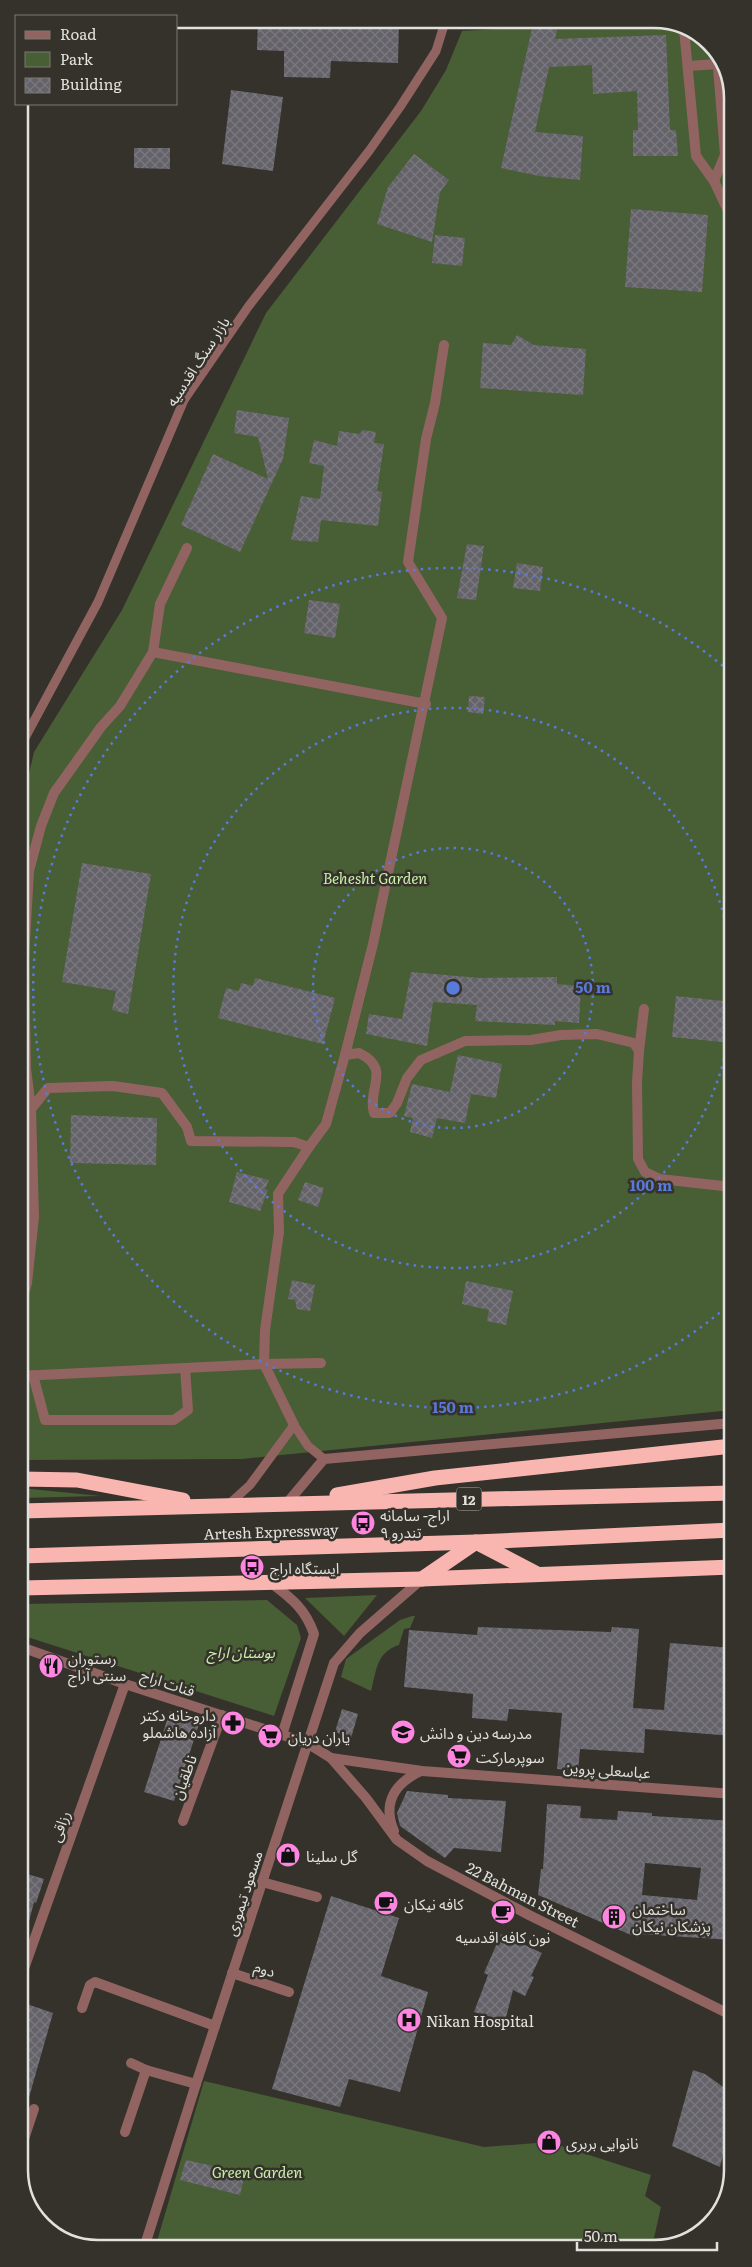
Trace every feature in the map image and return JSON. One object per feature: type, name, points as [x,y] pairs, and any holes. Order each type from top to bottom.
[{"type":"highway","points":[[287,1503],[435,1478],[724,1447]]},
{"type":"highway","points":[[28,1479],[78,1480],[206,1505]]},
{"type":"highway","name":"Artesh Expressway","points":[[28,1511],[724,1493]]},
{"type":"highway","name":"Artesh Expressway","points":[[28,1556],[476,1542],[724,1530]]},
{"type":"highway","points":[[422,1580],[476,1542],[539,1575]]},
{"type":"highway","points":[[28,1588],[422,1580],[724,1567]]},
{"type":"street","points":[[685,35],[696,156],[714,180],[724,202]]},
{"type":"street","points":[[688,66],[714,61]]},
{"type":"street","points":[[718,68],[724,143]]},
{"type":"street","points":[[714,180],[724,157]]},
{"type":"street","points":[[294,1425],[264,1364],[265,1331],[279,1232],[278,1194],[326,1124],[373,944],[426,704],[442,618],[408,562],[426,439],[435,403],[444,345]]},
{"type":"street","points":[[28,888],[29,871],[41,826],[54,793],[101,727],[120,706],[153,652],[160,604],[187,548]]},
{"type":"street","points":[[153,652],[426,704]]},
{"type":"street","points":[[644,1009],[637,1082],[638,1159],[645,1172],[660,1179],[724,1186]]},
{"type":"street","points":[[345,1055],[359,1053],[374,1063],[378,1074],[372,1104],[374,1113],[390,1113],[397,1103],[407,1078],[422,1060],[465,1042],[531,1040],[561,1035],[597,1034],[634,1043],[640,1051]]},
{"type":"street","points":[[30,1109],[48,1088],[113,1086],[162,1093],[187,1127],[190,1141],[294,1142],[310,1147]]},
{"type":"street","points":[[28,1088],[34,1217],[28,1273]]},
{"type":"street","points":[[28,1375],[321,1363]]},
{"type":"street","points":[[33,1375],[45,1420],[174,1420],[188,1410],[185,1368]]},
{"type":"street","points":[[287,1503],[324,1459],[724,1424]]},
{"type":"street","name":"مسعود تیموری","points":[[147,2239],[214,2026],[334,1663],[360,1633],[422,1580]]},
{"type":"street","points":[[270,1582],[297,1603],[309,1619],[314,1634],[282,1735]]},
{"type":"street","name":"قنات اراج","points":[[28,1649],[125,1684],[307,1743],[331,1758]]},
{"type":"street","name":"رزاقی","points":[[28,1957],[125,1684]]},
{"type":"street","name":"ناطقیان","points":[[183,1821],[222,1715]]},
{"type":"street","name":"عباسعلی پروین","points":[[331,1758],[422,1771],[724,1793]]},
{"type":"street","name":"22 Bahman Street","points":[[331,1758],[366,1798],[397,1840],[427,1861],[529,1915],[724,2012]]},
{"type":"street","points":[[397,1840],[390,1813],[391,1799],[397,1787],[407,1778],[422,1771]]},
{"type":"street","points":[[262,1882],[316,1897]]},
{"type":"street","name":"دوم","points":[[232,1973],[289,1992]]},
{"type":"street","points":[[82,2008],[90,1985],[95,1982],[214,2026]]},
{"type":"street","points":[[131,2063],[146,2070],[196,2084]]},
{"type":"street","points":[[125,2132],[146,2070]]},
{"type":"street","points":[[28,2127],[34,2109]]},
{"type":"lane","name":"بازار سنگ اقدسیه","points":[[28,732],[98,602],[184,400],[248,307],[369,151],[400,107],[436,51],[443,28]]},
{"type":"lane","points":[[228,1505],[250,1485],[294,1425],[308,1446],[324,1459]]},
{"type":"green space","name":"Behesht Garden","points":[[517,28],[659,28],[673,30],[690,37],[707,51],[713,58],[719,71],[724,88],[724,1411],[242,1459],[28,1460],[28,778],[34,752],[122,610],[266,313],[421,111],[446,70],[462,31]]},
{"type":"green space","points":[[28,1489],[101,1496],[28,1498]]},
{"type":"green space","points":[[377,1595],[344,1636],[305,1598]]},
{"type":"green space","name":"بوستان اراج","points":[[267,1600],[297,1625],[301,1638],[274,1716],[28,1637],[28,1604]]},
{"type":"green space","points":[[415,1616],[410,1628],[404,1629],[399,1645],[391,1648],[382,1657],[376,1669],[371,1691],[341,1677],[346,1659],[400,1620]]},
{"type":"green space","name":"Green Garden","points":[[204,2081],[484,2147],[549,2142],[651,2175],[645,2196],[661,2207],[654,2238],[660,2239],[655,2240],[158,2239]]},
{"type":"building","points":[[258,28],[399,28],[398,63],[331,61],[330,78],[284,77],[284,51],[257,50]]},
{"type":"building","points":[[532,28],[558,28],[555,39],[666,35],[670,130],[676,130],[678,156],[633,156],[633,130],[638,130],[637,91],[593,94],[592,65],[549,67],[535,132],[583,136],[580,180],[539,176],[501,168]]},
{"type":"building","points":[[231,90],[283,97],[273,171],[222,164]]},
{"type":"building","points":[[134,148],[170,148],[170,169],[134,168]]},
{"type":"building","points":[[414,154],[449,180],[440,192],[432,242],[377,224],[388,187]]},
{"type":"building","points":[[631,209],[708,215],[702,292],[625,287]]},
{"type":"building","points":[[435,235],[465,238],[462,266],[432,263]]},
{"type":"building","points":[[517,335],[534,345],[586,349],[583,395],[480,388],[483,343],[511,345]]},
{"type":"building","points":[[237,410],[289,418],[283,459],[240,552],[181,525],[213,454],[268,479],[258,437],[234,433]]},
{"type":"building","points":[[363,430],[376,432],[374,443],[384,444],[377,491],[382,492],[378,526],[321,520],[318,542],[291,540],[301,496],[320,499],[324,466],[309,463],[314,440],[337,446],[339,431],[359,434]]},
{"type":"building","points":[[467,544],[484,546],[476,600],[457,598]]},
{"type":"building","points":[[517,563],[543,567],[540,591],[513,588]]},
{"type":"building","points":[[309,600],[340,604],[335,638],[304,633]]},
{"type":"building","points":[[469,696],[485,697],[483,714],[468,712]]},
{"type":"building","points":[[82,863],[151,874],[128,1014],[112,1010],[116,991],[62,982]]},
{"type":"building","points":[[411,972],[480,978],[557,977],[557,984],[581,986],[579,1023],[555,1021],[555,1025],[475,1021],[477,1005],[433,1002],[427,1046],[366,1034],[369,1014],[402,1019]]},
{"type":"building","points":[[255,978],[335,998],[323,1044],[218,1018],[226,988],[239,991],[241,983],[253,986]]},
{"type":"building","points":[[676,996],[724,1001],[724,1042],[672,1037]]},
{"type":"building","points":[[458,1055],[502,1064],[496,1098],[471,1094],[465,1123],[437,1118],[432,1138],[410,1132],[413,1118],[404,1116],[412,1084],[450,1092]]},
{"type":"building","points":[[71,1115],[157,1118],[156,1165],[70,1163]]},
{"type":"building","points":[[237,1172],[269,1180],[265,1189],[268,1190],[260,1211],[229,1202]]},
{"type":"building","points":[[305,1182],[324,1188],[318,1207],[298,1200]]},
{"type":"building","points":[[292,1280],[315,1285],[310,1311],[297,1309],[295,1300],[288,1299]]},
{"type":"building","points":[[466,1281],[513,1291],[506,1325],[487,1321],[489,1310],[462,1304]]},
{"type":"building","points":[[478,1627],[611,1632],[612,1627],[639,1629],[633,1708],[664,1710],[670,1643],[724,1647],[724,1735],[645,1729],[644,1753],[580,1749],[578,1771],[557,1769],[562,1713],[509,1709],[507,1721],[472,1718],[473,1694],[404,1687],[409,1630],[477,1635]]},
{"type":"building","points":[[342,1709],[358,1714],[351,1738],[335,1732]]},
{"type":"building","points":[[170,1711],[200,1721],[174,1801],[144,1792]]},
{"type":"building","points":[[407,1791],[448,1795],[448,1798],[506,1801],[501,1852],[454,1848],[445,1858],[400,1826],[397,1813]]},
{"type":"building","points":[[547,1804],[581,1806],[580,1818],[617,1820],[618,1811],[652,1813],[652,1816],[724,1820],[724,1939],[639,1934],[638,1938],[538,1895],[541,1869],[543,1869]],"holes":[[[645,1863],[701,1868],[697,1900],[642,1895]]]},
{"type":"building","points":[[28,1874],[44,1879],[36,1903],[34,1902],[28,1925]]},
{"type":"building","points":[[331,1896],[399,1918],[381,1976],[428,1992],[400,2092],[349,2079],[340,2107],[272,2089]]},
{"type":"building","points":[[501,1934],[542,1953],[531,1976],[534,1977],[525,1996],[513,1990],[505,2021],[474,2012],[488,1975],[484,1973]]},
{"type":"building","points":[[28,2004],[53,2013],[28,2101]]},
{"type":"building","points":[[693,2070],[705,2074],[724,2088],[724,2150],[720,2167],[672,2146]]},
{"type":"building","points":[[186,2160],[245,2173],[240,2195],[180,2180]]},
{"type":"place","name":"اراج- سامانه ۹ تندرو","points":[[363,1523]]},
{"type":"place","name":"ایستگاه اراج","points":[[252,1567]]},
{"type":"place","name":"رستوران سنتی آراج","points":[[51,1666]]},
{"type":"place","name":"داروخانه دکتر آزاده هاشملو","points":[[233,1723]]},
{"type":"place","name":"مدرسه دین و دانش","points":[[403,1732]]},
{"type":"place","name":"یاران دریان","points":[[270,1736]]},
{"type":"place","name":"سوپرمارکت","points":[[459,1756]]},
{"type":"place","name":"گل سلینا","points":[[288,1855]]},
{"type":"place","name":"کافه نیکان","points":[[386,1903]]},
{"type":"place","name":"نون کافه اقدسیه","points":[[503,1912]]},
{"type":"place","name":"ساختمان پزشکان نیکان","points":[[614,1917]]},
{"type":"place","name":"Nikan Hospital","points":[[409,2020]]},
{"type":"place","name":"نانوایی بربری","points":[[549,2142]]}]
